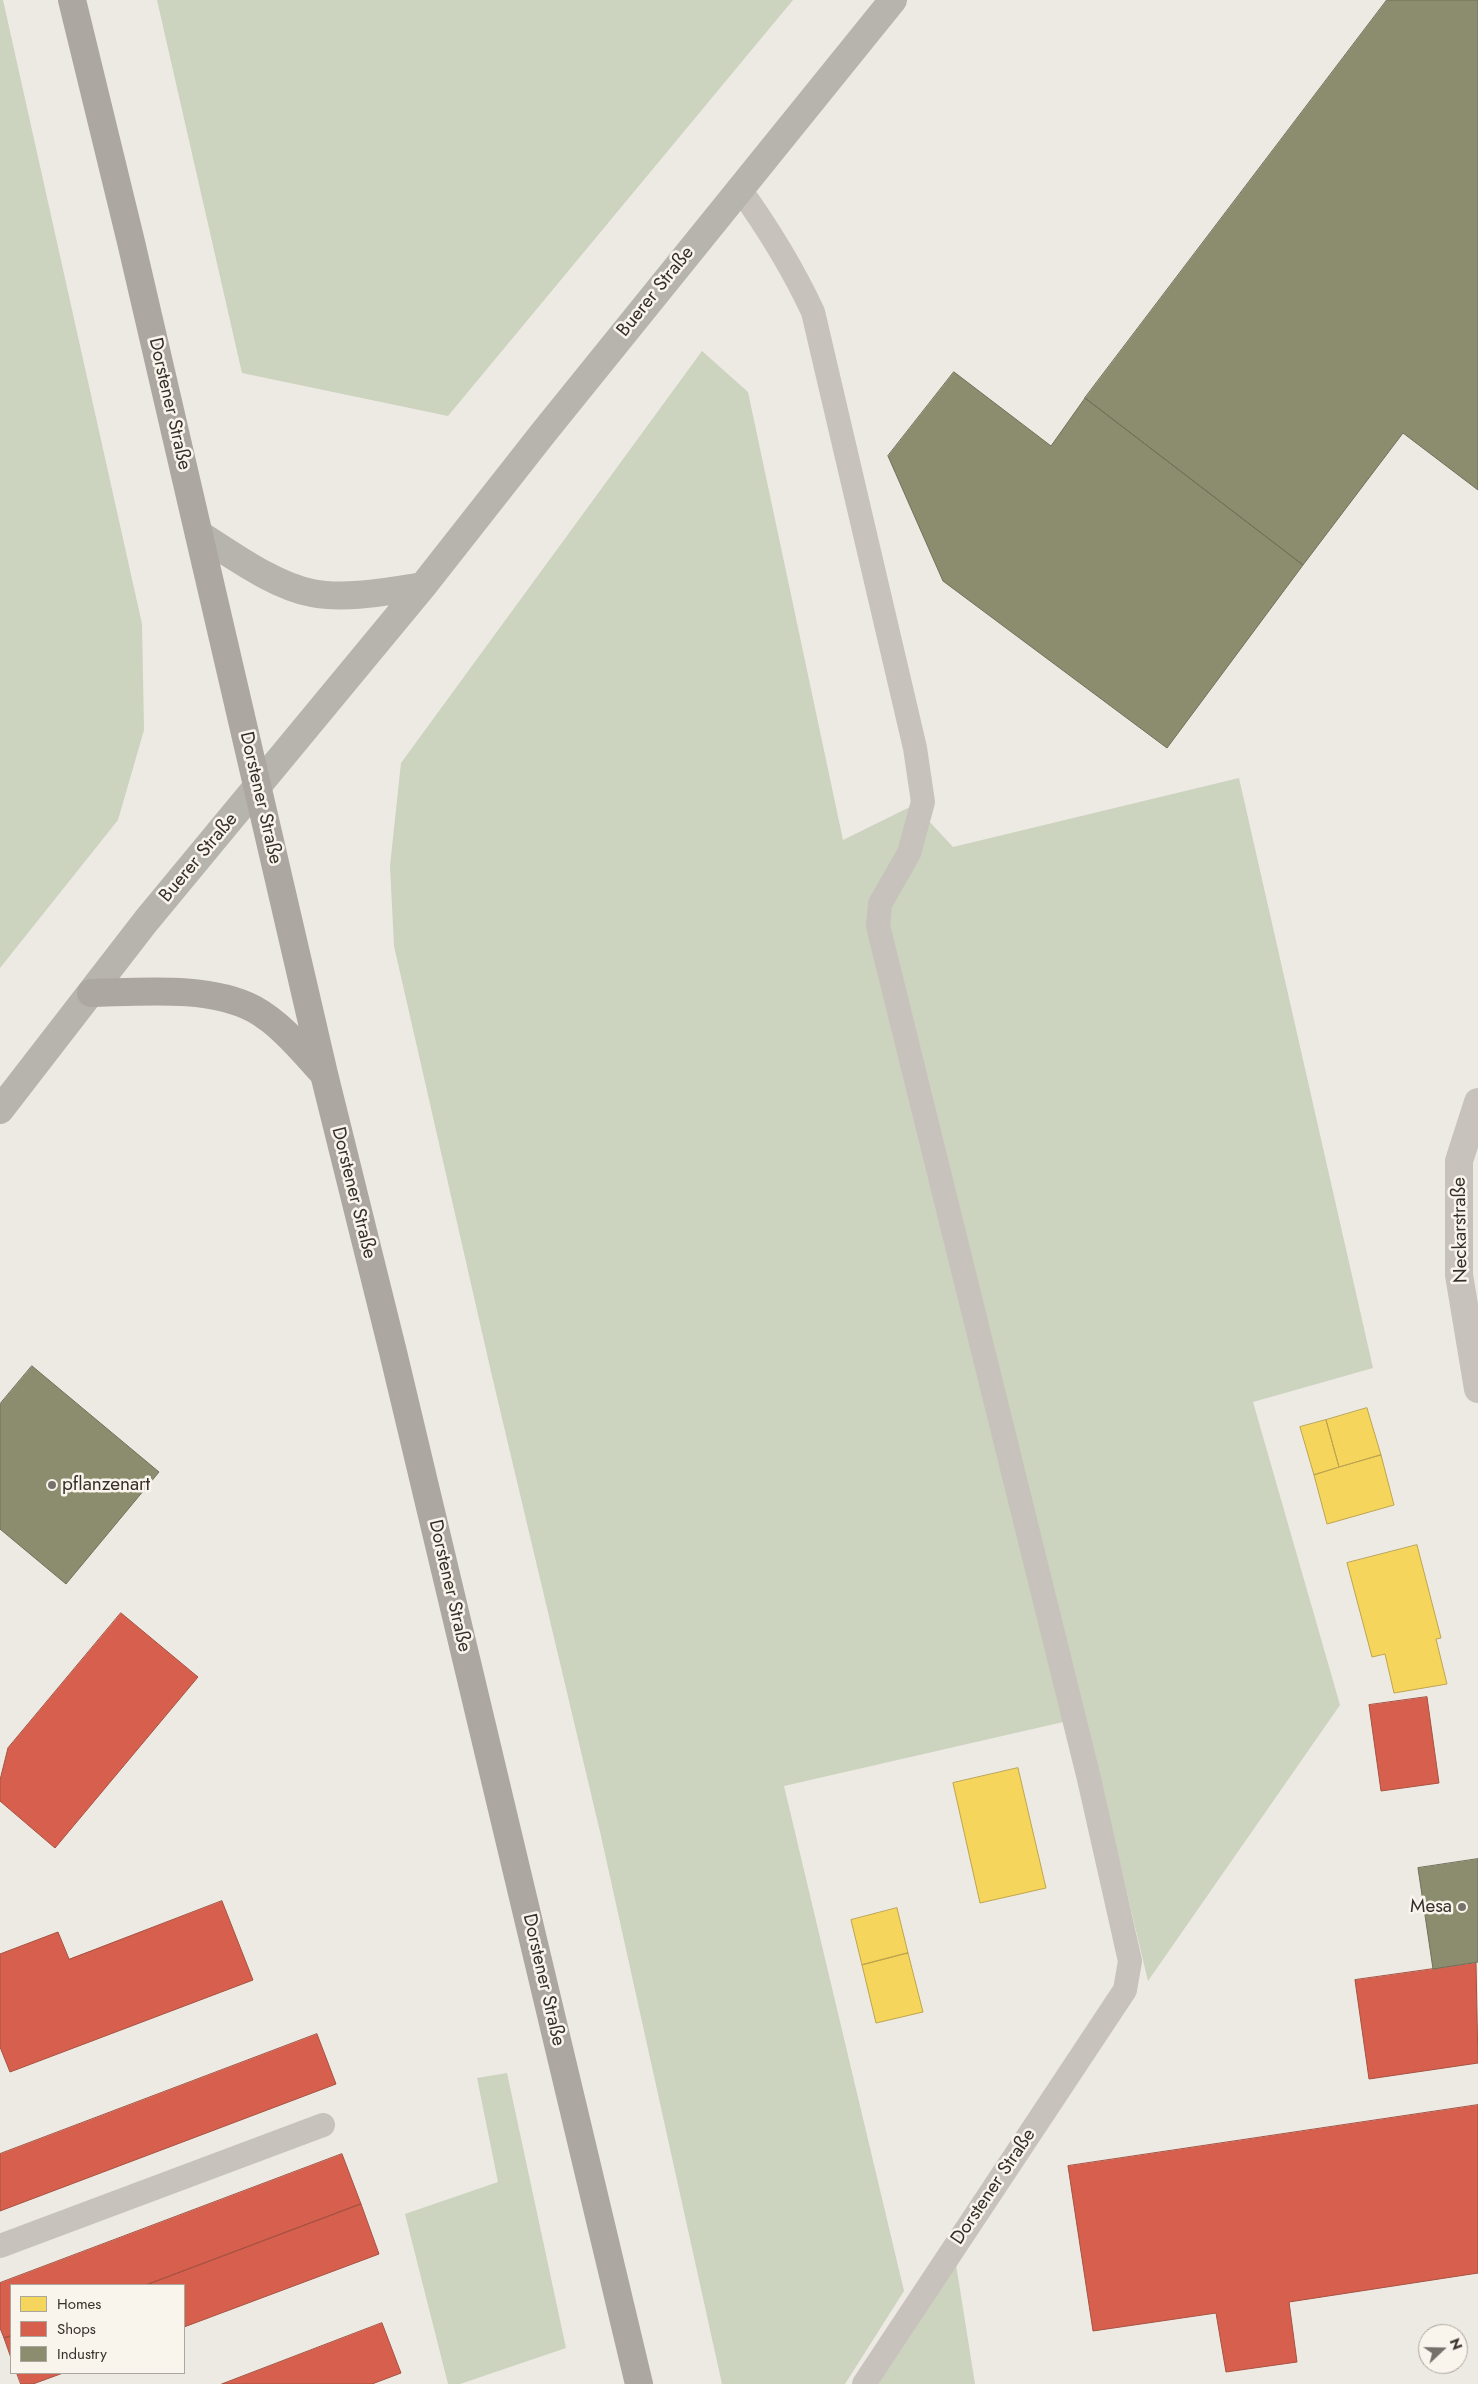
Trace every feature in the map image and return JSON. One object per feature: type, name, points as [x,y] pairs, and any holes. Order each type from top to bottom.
[{"type":"main road","name":"Dorstener Straße","points":[[72,0],[199,534],[324,1074],[396,1361],[639,2384]]},
{"type":"main road","points":[[91,993],[151,991],[207,994],[254,1009],[288,1036],[324,1074]]},
{"type":"street","name":"Buerer Straße","points":[[0,1110],[146,921],[258,788],[352,669],[423,586],[739,188],[893,0]]},
{"type":"street","points":[[199,534],[263,574],[311,593],[364,595],[423,586]]},
{"type":"street","name":"Neckarstraße","points":[[1478,1102],[1459,1161],[1459,1275],[1478,1389]]},
{"type":"lane","name":"Dorstener Straße","points":[[739,188],[784,253],[813,312],[915,748],[923,802],[909,853],[880,904],[878,926],[1091,1789],[1130,1961],[1125,1990],[864,2384]]},
{"type":"lane","points":[[0,2246],[323,2125]]},
{"type":"green space","points":[[0,0],[3,0],[142,624],[144,730],[118,820],[0,968]]},
{"type":"green space","points":[[157,0],[793,0],[448,416],[242,373]]},
{"type":"green space","points":[[702,351],[748,392],[843,840],[914,805],[953,847],[1239,778],[1373,1368],[1253,1402],[1340,1705],[1148,1981],[1085,1717],[784,1786],[904,2291],[845,2384],[722,2384],[601,1836],[492,1376],[394,946],[390,866],[401,763]]},
{"type":"green space","points":[[507,2073],[566,2348],[460,2384],[448,2384],[405,2214],[498,2182],[477,2078]]},
{"type":"green space","points":[[955,2258],[975,2384],[875,2384]]},
{"type":"building: Homes","points":[[1367,1408],[1381,1455],[1339,1467],[1326,1420]]},
{"type":"building: Homes","points":[[1326,1420],[1339,1467],[1314,1475],[1300,1427]]},
{"type":"building: Homes","points":[[1381,1455],[1394,1505],[1327,1524],[1314,1475]]},
{"type":"building: Homes","points":[[1417,1545],[1441,1638],[1436,1639],[1447,1684],[1394,1693],[1385,1654],[1372,1657],[1347,1563]]},
{"type":"building: Homes","points":[[1018,1768],[1046,1888],[980,1903],[953,1783]]},
{"type":"building: Homes","points":[[897,1908],[908,1953],[862,1965],[851,1920]]},
{"type":"building: Homes","points":[[908,1953],[923,2012],[876,2023],[862,1965]]},
{"type":"building: Shops","points":[[121,1613],[198,1677],[55,1848],[0,1801],[0,1780],[8,1748]]},
{"type":"building: Shops","points":[[1427,1697],[1439,1783],[1381,1791],[1369,1705]]},
{"type":"building: Shops","points":[[222,1901],[253,1980],[10,2072],[0,2047],[0,1954],[58,1932],[69,1959]]},
{"type":"building: Shops","points":[[1476,1963],[1478,2063],[1369,2079],[1355,1980]]},
{"type":"building: Shops","points":[[317,2034],[336,2084],[0,2211],[0,2154]]},
{"type":"building: Shops","points":[[1478,2105],[1478,2273],[1289,2302],[1297,2362],[1226,2372],[1216,2313],[1093,2331],[1068,2166]]},
{"type":"building: Shops","points":[[342,2154],[361,2204],[149,2284],[10,2284],[10,2336],[4,2338],[0,2328],[0,2283]]},
{"type":"building: Shops","points":[[361,2204],[379,2254],[185,2327],[185,2284],[149,2284]]},
{"type":"building: Shops","points":[[382,2323],[401,2373],[372,2384],[222,2384]]},
{"type":"building: Shops","points":[[10,2336],[10,2355],[4,2338]]},
{"type":"building: Shops","points":[[17,2374],[60,2374],[33,2384],[21,2384]]},
{"type":"building: Industry","points":[[1387,0],[1478,0],[1478,490],[1403,433],[1303,565],[1085,398]]},
{"type":"building: Industry","points":[[954,372],[1051,446],[1085,398],[1303,565],[1167,748],[943,581],[888,456]]},
{"type":"building: Industry","points":[[32,1366],[159,1472],[66,1584],[0,1529],[0,1404]]},
{"type":"building: Industry","points":[[1478,1859],[1478,1962],[1433,1969],[1418,1868]]},
{"type":"place","name":"pflanzenart","points":[[52,1485]]},
{"type":"place","name":"Mesa","points":[[1462,1907]]}]
